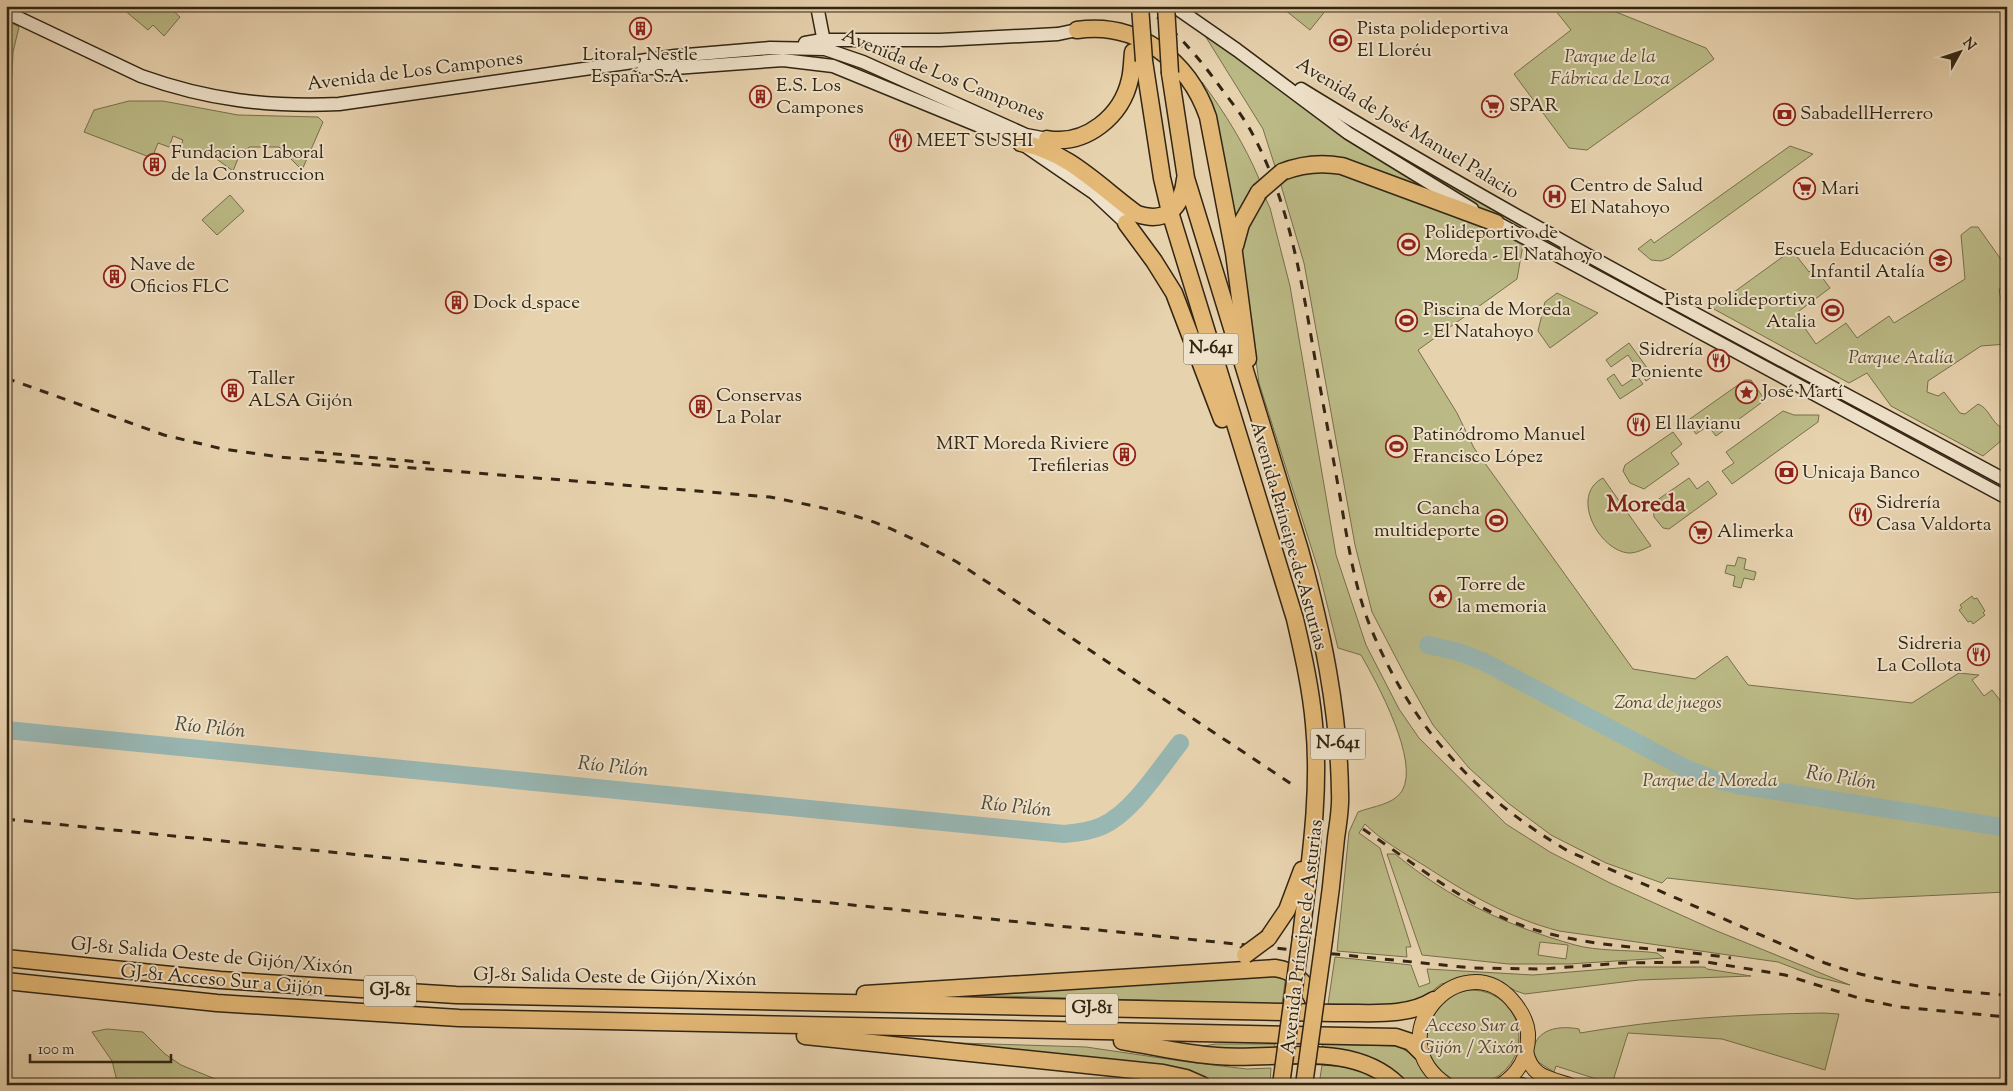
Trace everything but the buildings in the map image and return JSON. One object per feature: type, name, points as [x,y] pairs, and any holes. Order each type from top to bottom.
[{"type":"highway","name":"Avenida Príncipe de Asturias","points":[[1139,6],[1139,57],[1170,212],[1295,619],[1308,679],[1314,725],[1316,806],[1301,937],[1291,972],[1281,1085]]},
{"type":"highway","name":"Avenida Príncipe de Asturias","points":[[1172,8],[1170,73],[1186,178],[1317,613],[1337,723],[1340,795],[1331,895],[1304,1085]]},
{"type":"highway","points":[[1077,30],[1096,27],[1124,32],[1148,42],[1191,83],[1202,99],[1208,117],[1234,253],[1255,405]]},
{"type":"highway","points":[[1047,139],[1055,140],[1080,136],[1102,125],[1120,106],[1139,57]]},
{"type":"highway","points":[[1021,143],[1033,145],[1077,167],[1137,214],[1156,218],[1170,212],[1183,196],[1186,178]]},
{"type":"highway","points":[[1234,253],[1241,224],[1248,207],[1259,192],[1282,172],[1305,164],[1342,166],[1496,223]]},
{"type":"highway","points":[[1126,223],[1154,261],[1174,293],[1233,448],[1253,486]]},
{"type":"highway","points":[[1184,974],[1227,963],[1245,955],[1268,938],[1287,910],[1300,879],[1313,830]]},
{"type":"highway","name":"GJ-81 Salida Oeste de Gijón/Xixón","points":[[6,958],[220,980],[348,989],[456,995],[774,1001]]},
{"type":"highway","points":[[774,1001],[820,996],[1275,968],[1291,972],[1310,991],[1315,1003]]},
{"type":"highway","name":"GJ-81 Acceso Sur a Gijón","points":[[6,981],[227,1003],[412,1016],[726,1024]]},
{"type":"highway","name":"GJ-81","points":[[774,1001],[1334,1013],[1409,1012],[1422,1008],[1434,1000]]},
{"type":"highway","points":[[726,1024],[791,1034],[1163,1073],[1186,1078],[1202,1085]]},
{"type":"highway","name":"GJ-81","points":[[726,1024],[1396,1037],[1411,1042],[1421,1052]]},
{"type":"highway","points":[[1056,1031],[1217,1056],[1312,1055],[1346,1059],[1379,1069],[1398,1085]]},
{"type":"main road","name":"GJ-81","points":[[1434,1000],[1457,986],[1484,984],[1496,988],[1513,1001],[1524,1018],[1528,1030],[1526,1051],[1517,1071],[1501,1085]]},
{"type":"main road","points":[[1421,1052],[1420,1033],[1424,1016],[1434,1000]]},
{"type":"main road","points":[[1526,1051],[1528,1063],[1534,1071],[1570,1085]]},
{"type":"main road","name":"GJ-81","points":[[1421,1052],[1431,1071],[1442,1083]]},
{"type":"main road","points":[[1505,1085],[1522,1085]]},
{"type":"street","points":[[817,6],[824,44]]},
{"type":"street","name":"Avenida de José Manuel Palacio","points":[[1172,8],[1443,174],[1558,240],[2007,481]]},
{"type":"street","name":"Avenida de Los Campones","points":[[6,12],[141,76],[163,84],[222,99],[288,106],[339,104],[675,56],[824,44],[1058,34],[1077,30]]},
{"type":"street","name":"Avenida de Los Campones","points":[[824,44],[833,66]]},
{"type":"street","name":"Avenida de Los Campones","points":[[824,44],[1026,135],[1047,139]]},
{"type":"street","name":"Avenida de José Manuel Palacio","points":[[1238,50],[1348,133],[1496,223],[2007,498]]},
{"type":"street","name":"Avenida de Los Campones","points":[[606,67],[675,68],[783,60],[833,66],[1021,143],[1094,193],[1126,223]]},
{"type":"green space","points":[[126,6],[168,6],[180,17],[164,36],[153,25],[148,30],[123,9]]},
{"type":"green space","points":[[1280,6],[1321,6],[1326,10],[1310,30]]},
{"type":"green space","name":"Parque de la Fábrica de Loza","points":[[1561,6],[1601,6],[1706,48],[1714,59],[1587,150],[1569,148],[1514,74],[1571,30],[1555,10]]},
{"type":"green space","points":[[6,20],[19,27],[13,52],[12,76],[6,82]]},
{"type":"green space","name":"Parque de Moreda","points":[[1204,34],[1346,138],[1391,161],[1483,224],[1523,245],[1517,279],[1418,350],[1457,413],[1474,448],[1633,669],[1695,679],[1727,656],[1748,685],[1912,703],[1959,673],[1979,675],[1972,680],[1984,696],[1992,690],[2007,709],[2007,892],[1857,899],[1667,878],[1662,883],[1606,863],[1551,835],[1508,803],[1469,768],[1433,725],[1372,612],[1355,545],[1304,263],[1263,129]]},
{"type":"green space","points":[[1202,82],[1234,130],[1260,181],[1234,221],[1214,110]]},
{"type":"green space","points":[[129,101],[163,101],[238,115],[318,117],[323,122],[302,170],[279,147],[249,147],[247,150],[242,149],[233,171],[214,157],[201,152],[198,158],[179,151],[183,140],[173,136],[169,147],[158,143],[152,158],[84,132],[94,110]]},
{"type":"green space","points":[[1321,107],[1559,246],[1559,250],[1496,218],[1340,123]]},
{"type":"green space","points":[[1790,146],[1813,154],[1669,258],[1661,261],[1651,260],[1638,249],[1651,239],[1654,243]]},
{"type":"green space","points":[[230,195],[244,211],[217,235],[202,220]]},
{"type":"green space","points":[[1265,197],[1270,208],[1290,286],[1336,555],[1366,645],[1399,709],[1419,738],[1506,824],[1550,852],[1610,883],[1712,929],[1850,985],[1817,977],[1778,962],[1559,931],[1541,926],[1489,904],[1457,886],[1379,836],[1365,824],[1359,833],[1380,848],[1411,947],[1406,947],[1407,957],[1337,951],[1349,832],[1358,812],[1388,802],[1402,791],[1406,778],[1405,761],[1401,742],[1386,702],[1361,655],[1338,648],[1319,572],[1259,383],[1241,249],[1245,230]]},
{"type":"green space","name":"Parque Atalía","points":[[1971,227],[1978,227],[2007,268],[2007,287],[1999,289],[2001,301],[2007,301],[2007,344],[1981,346],[1928,381],[1927,392],[1938,396],[1944,392],[1960,413],[1965,414],[1978,404],[2002,428],[2002,440],[1983,456],[1891,406],[1867,373],[1849,383],[1712,308],[1792,250],[1809,272],[1815,268],[1830,288],[1795,314],[1816,344],[1846,323],[1857,338],[1889,316],[1894,323],[1965,279],[1961,235]]},
{"type":"green space","points":[[1557,293],[1598,313],[1550,348],[1538,331],[1545,302]]},
{"type":"green space","points":[[1629,343],[1653,376],[1646,381],[1628,355],[1611,367],[1606,360]]},
{"type":"green space","points":[[1614,374],[1622,386],[1637,376],[1643,384],[1620,399],[1607,379]]},
{"type":"green space","points":[[1745,380],[1751,380],[1765,400],[1716,436],[1708,426],[1696,434],[1687,421]]},
{"type":"green space","points":[[1783,411],[1794,415],[1819,415],[1818,422],[1732,484],[1722,471],[1734,463],[1726,452]]},
{"type":"green space","points":[[1673,432],[1682,444],[1671,453],[1679,464],[1644,489],[1630,483],[1623,471],[1625,465]]},
{"type":"green space","points":[[1603,478],[1651,546],[1638,552],[1629,553],[1618,550],[1599,533],[1588,509],[1589,497],[1593,486]]},
{"type":"green space","points":[[1689,478],[1697,489],[1708,481],[1717,494],[1669,529],[1663,528],[1654,517],[1653,503]]},
{"type":"green space","points":[[1738,557],[1746,559],[1744,569],[1756,572],[1754,580],[1744,578],[1741,588],[1733,586],[1735,576],[1725,573],[1727,565],[1735,566]]},
{"type":"green space","points":[[1972,596],[1974,599],[1977,598],[1985,611],[1983,613],[1985,615],[1973,624],[1971,621],[1968,622],[1959,610],[1962,608],[1960,605]]},
{"type":"green space","points":[[1387,854],[1395,854],[1458,898],[1526,929],[1584,947],[1657,953],[1664,958],[1569,964],[1509,964],[1422,955]],"holes":[[[1540,942],[1568,945],[1566,959],[1538,955]]]},
{"type":"green space","points":[[1335,957],[1411,965],[1419,987],[1430,983],[1427,969],[1533,975],[1631,967],[1705,967],[1707,969],[1751,976],[1639,980],[1525,994],[1494,979],[1476,976],[1441,984],[1425,997],[1399,1005],[1328,1004]]},
{"type":"green space","points":[[1286,974],[1282,1004],[966,995]]},
{"type":"green space","name":"Acceso Sur a Gijón / Xixón","points":[[1472,990],[1490,994],[1505,1004],[1515,1019],[1519,1037],[1515,1055],[1505,1070],[1490,1080],[1472,1084],[1454,1080],[1439,1070],[1429,1055],[1425,1037],[1429,1019],[1439,1004],[1454,994]]},
{"type":"green space","points":[[1839,1014],[1825,1070],[1722,1039],[1628,1033],[1612,1084],[1556,1066],[1554,1072],[1538,1062],[1533,1052],[1538,1038],[1549,1030],[1556,1028],[1579,1029],[1580,1033],[1701,1018]]},
{"type":"green space","points":[[107,1029],[143,1032],[165,1054],[181,1065],[230,1085],[118,1085],[112,1061],[92,1032]]},
{"type":"green space","points":[[928,1042],[1086,1047],[1247,1069],[1271,1068],[1270,1085],[1215,1085],[1205,1079]]},
{"type":"green space","points":[[1215,1044],[1275,1044],[1274,1052],[1199,1047]]},
{"type":"green space","points":[[1323,1044],[1396,1046],[1413,1057],[1434,1085],[1405,1085],[1321,1053]]},
{"type":"green space","points":[[1322,1065],[1356,1069],[1372,1075],[1388,1085],[1319,1085]]},
{"type":"water","points":[[1945,813],[2007,823],[2007,833],[1943,823]]},
{"type":"waterway","name":"Río Pilón","points":[[1428,645],[1459,652],[1484,662],[1685,768],[1713,779],[1738,785],[2007,828]]},
{"type":"waterway","name":"Río Pilón","points":[[6,730],[1064,834],[1093,829],[1113,820],[1135,801],[1180,743]]},
{"type":"railway","points":[[1132,6],[1148,17]]},
{"type":"railway","points":[[1143,6],[1173,31],[1191,50],[1244,119],[1274,181],[1296,258],[1351,559],[1364,610],[1386,662],[1405,696],[1426,727],[1450,756],[1475,782],[1504,807],[1534,830],[1568,851],[1825,963],[1892,981],[1960,991],[2007,995]]},
{"type":"railway","points":[[6,378],[164,435],[223,449],[280,457],[770,497],[859,517],[904,535],[957,562],[1296,787]]},
{"type":"railway","points":[[315,452],[430,463]]},
{"type":"railway","points":[[6,819],[1472,968],[1542,969],[1622,963],[1707,962],[1785,975],[1865,1000],[1900,1007],[2007,1017]]},
{"type":"railway","points":[[1363,829],[1470,901],[1515,923],[1562,937],[1610,945],[1731,958]]},
{"type":"place","name":"Litoral, Nestle España S.A.","points":[[640,29]]},
{"type":"place","name":"Pista polideportiva El Lloréu","points":[[1341,40]]},
{"type":"place","name":"E.S. Los Campones","points":[[760,97]]},
{"type":"place","name":"SPAR","points":[[1493,106]]},
{"type":"place","name":"SabadellHerrero","points":[[1784,114]]},
{"type":"place","name":"MEET SUSHI","points":[[900,141]]},
{"type":"place","name":"Fundacion Laboral de la Construccion","points":[[155,164]]},
{"type":"place","name":"Mari","points":[[1805,189]]},
{"type":"place","name":"Centro de Salud El Natahoyo","points":[[1554,197]]},
{"type":"place","name":"Polideportivo de Moreda - El Natahoyo","points":[[1409,244]]},
{"type":"place","name":"Escuela Educación Infantil Atalía","points":[[1941,261]]},
{"type":"place","name":"Nave de Oficios FLC","points":[[114,276]]},
{"type":"place","name":"Dock d_space","points":[[457,303]]},
{"type":"place","name":"Pista polideportiva Atalia","points":[[1832,311]]},
{"type":"place","name":"Piscina de Moreda - El Natahoyo","points":[[1407,321]]},
{"type":"place","name":"Sidrería Poniente","points":[[1719,361]]},
{"type":"place","name":"Taller ALSA Gijón","points":[[232,390]]},
{"type":"place","name":"José Martí","points":[[1746,392]]},
{"type":"place","name":"Conservas La Polar","points":[[700,407]]},
{"type":"place","name":"El llavianu","points":[[1639,424]]},
{"type":"place","name":"Patinódromo Manuel Francisco López","points":[[1397,446]]},
{"type":"place","name":"MRT Moreda Riviere Trefilerias","points":[[1125,455]]},
{"type":"place","name":"Unicaja Banco","points":[[1786,473]]},
{"type":"place","name":"Sidrería Casa Valdorta","points":[[1860,514]]},
{"type":"place","name":"Cancha multideporte","points":[[1496,520]]},
{"type":"place","name":"Alimerka","points":[[1701,532]]},
{"type":"place","name":"Torre de la memoria","points":[[1441,596]]},
{"type":"place","name":"Sidreria La Collota","points":[[1978,655]]},
{"type":"district","name":"Moreda","points":[[1646,505]]},
{"type":"park label","name":"Zona de juegos","points":[[1668,703]]}]
